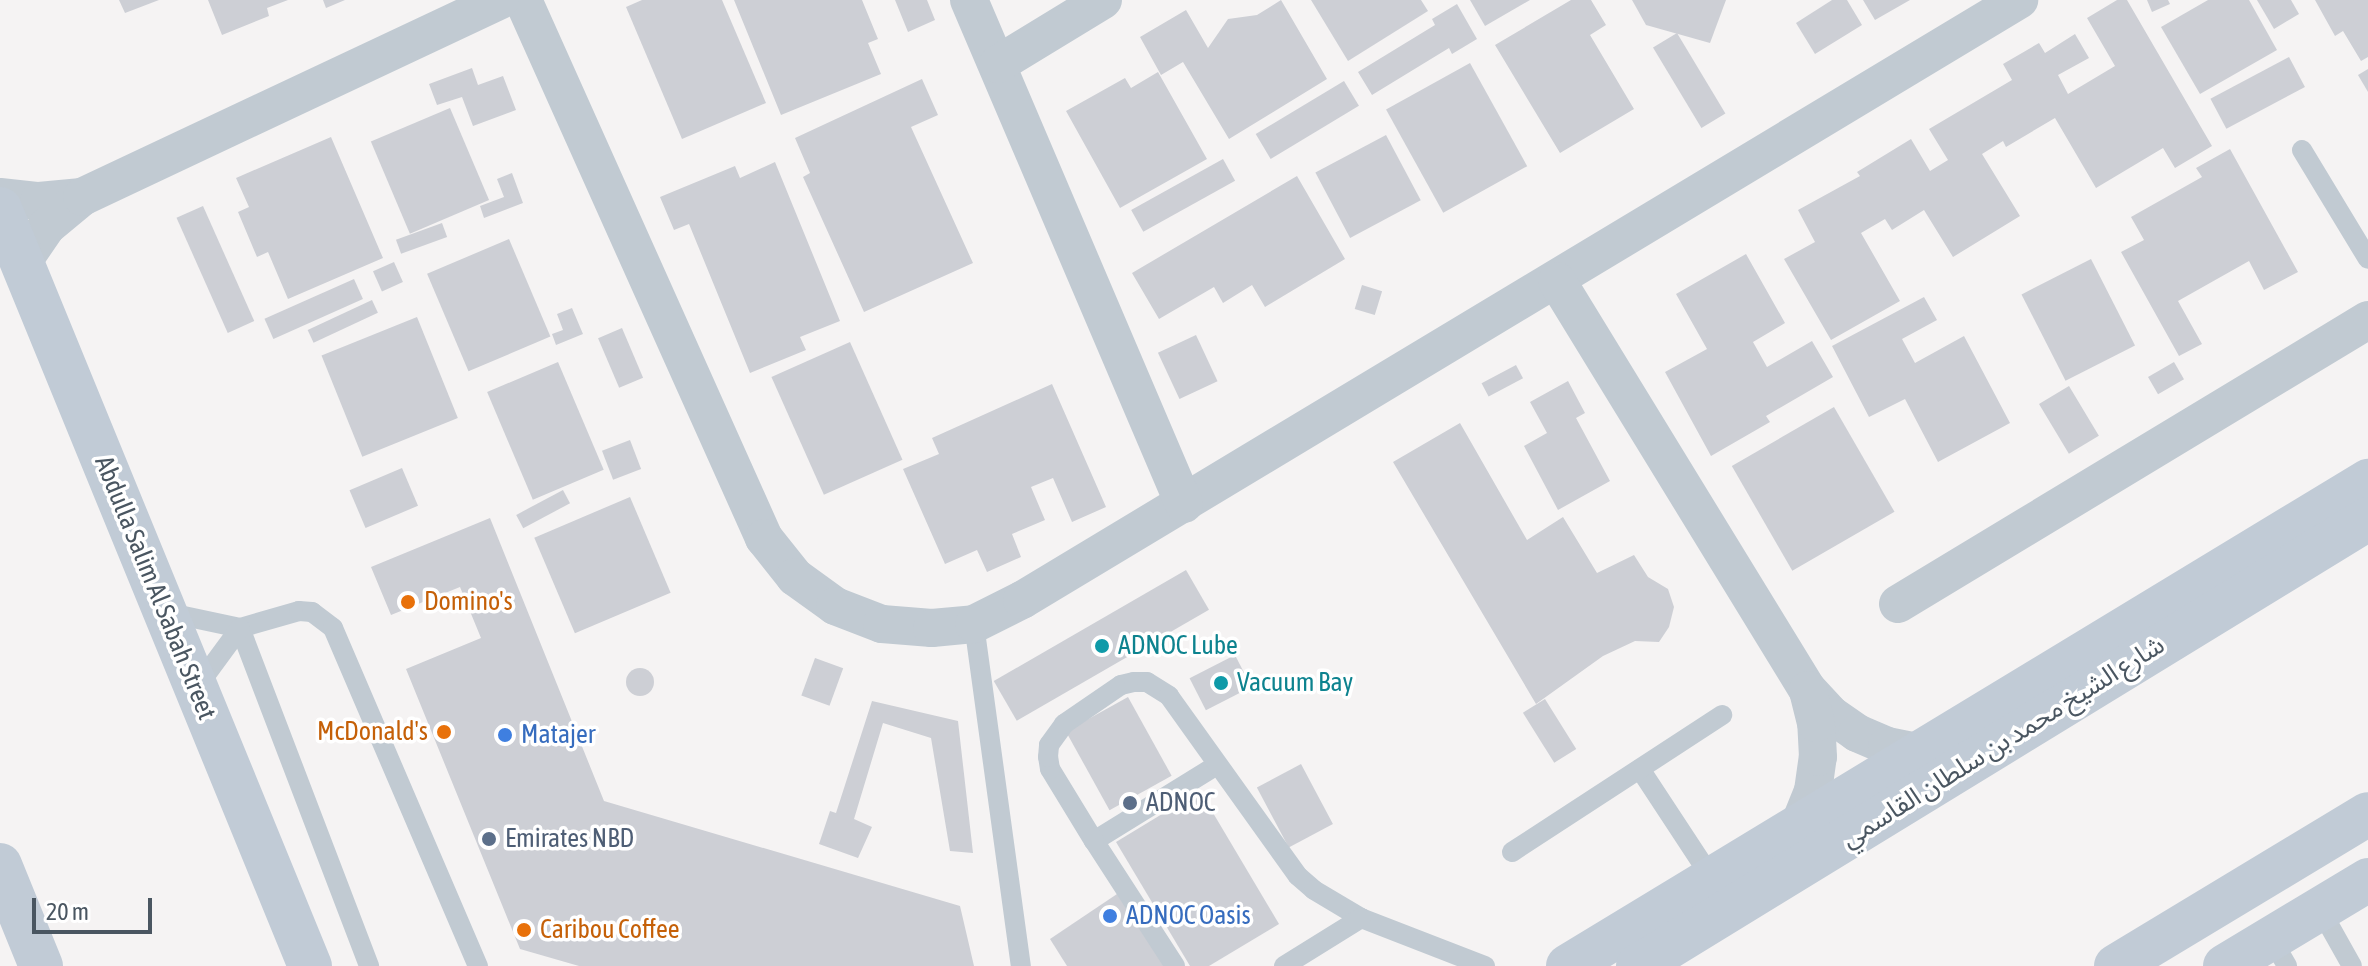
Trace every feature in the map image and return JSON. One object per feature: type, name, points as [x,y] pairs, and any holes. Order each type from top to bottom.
[{"type":"main road","name":"Abdulla Salim Al Sabah Street","points":[[0,209],[310,966]]},
{"type":"main road","points":[[1568,966],[2368,481]]},
{"type":"main road","name":"شارع الشيخ محمد بن سلطان القاسمي","points":[[1638,966],[2368,519]]},
{"type":"main road","points":[[2160,607],[2209,616]]},
{"type":"main road","points":[[2116,966],[2368,814]]},
{"type":"main road","points":[[0,865],[41,966]]},
{"type":"main road","points":[[2225,966],[2279,952],[2320,909],[2368,880]]},
{"type":"street","points":[[21,264],[47,226],[82,197],[500,0]]},
{"type":"street","points":[[523,0],[764,538],[795,577],[835,606],[882,624],[932,628],[974,624],[1022,600],[1557,281],[2019,0]]},
{"type":"street","points":[[969,0],[1184,504]]},
{"type":"street","points":[[998,64],[1103,0]]},
{"type":"street","points":[[0,197],[39,201],[82,197]]},
{"type":"street","points":[[1557,281],[1808,690],[1830,714],[1857,733],[1887,746],[1919,752]]},
{"type":"street","points":[[1898,604],[2368,320]]},
{"type":"street","points":[[1800,823],[1813,791],[1818,757],[1816,723],[1808,690]]},
{"type":"lane","points":[[2302,150],[2368,259]]},
{"type":"lane","points":[[165,612],[240,628],[299,611],[312,612],[333,628],[478,966]]},
{"type":"lane","points":[[974,624],[1021,966]]},
{"type":"lane","points":[[196,688],[240,628]]},
{"type":"lane","points":[[240,628],[369,966]]},
{"type":"lane","points":[[1175,966],[1050,769],[1049,745],[1064,724],[1121,685],[1147,682],[1169,696],[1298,876],[1326,898],[1361,918],[1485,966]]},
{"type":"lane","points":[[1512,852],[1722,715]]},
{"type":"lane","points":[[1094,841],[1217,765]]},
{"type":"lane","points":[[1640,769],[1711,877]]},
{"type":"lane","points":[[2320,909],[2352,966]]},
{"type":"lane","points":[[1284,966],[1361,918]]},
{"type":"building","points":[[119,0],[159,0],[125,13]]},
{"type":"building","points":[[208,0],[288,0],[267,8],[269,16],[222,35]]},
{"type":"building","points":[[323,0],[345,0],[326,8]]},
{"type":"building","points":[[642,0],[722,0],[766,103],[682,139],[626,7]]},
{"type":"building","points":[[734,0],[862,0],[878,39],[868,43],[881,74],[781,115]]},
{"type":"building","points":[[895,0],[927,0],[935,20],[908,32]]},
{"type":"building","points":[[1281,0],[1327,79],[1229,139],[1183,62],[1161,75],[1140,37],[1186,10],[1208,48],[1228,19],[1257,15]]},
{"type":"building","points":[[1311,0],[1421,0],[1428,11],[1348,61]]},
{"type":"building","points":[[1470,0],[1530,0],[1485,26]]},
{"type":"building","points":[[1571,0],[1591,0],[1606,25],[1590,35],[1634,109],[1560,153],[1495,45]]},
{"type":"building","points":[[1632,0],[1726,0],[1710,43],[1646,25]]},
{"type":"building","points":[[1832,0],[1847,0],[1862,25],[1815,54],[1796,23]]},
{"type":"building","points":[[1863,0],[1910,0],[1875,20]]},
{"type":"building","points":[[2117,0],[2127,0],[2212,146],[2175,168],[2163,148],[2096,188],[2055,118],[2006,147],[2003,141],[1982,154],[2020,216],[1953,257],[1924,210],[1892,230],[1885,219],[1861,233],[1900,301],[1831,340],[1784,259],[1815,242],[1798,210],[1860,176],[1857,172],[1911,139],[1930,171],[1948,160],[1929,129],[2012,80],[2003,64],[2039,43],[2045,53],[2075,34],[2089,58],[2058,75],[2068,94],[2115,66],[2087,18]]},
{"type":"building","points":[[2147,0],[2168,0],[2170,4],[2152,12]]},
{"type":"building","points":[[2208,0],[2249,0],[2277,50],[2200,94],[2161,27]]},
{"type":"building","points":[[2257,0],[2291,0],[2299,14],[2274,29]]},
{"type":"building","points":[[2315,0],[2368,0],[2368,57],[2361,61],[2343,31],[2335,36]]},
{"type":"building","points":[[1457,4],[1477,39],[1452,54],[1449,48],[1372,95],[1358,72],[1435,25],[1432,19]]},
{"type":"building","points":[[1677,33],[1725,114],[1701,128],[1653,47]]},
{"type":"building","points":[[2289,57],[2305,87],[2226,129],[2210,99]]},
{"type":"building","points":[[1470,63],[1527,166],[1443,213],[1386,110]]},
{"type":"building","points":[[472,68],[478,85],[503,76],[516,110],[473,126],[462,97],[437,105],[429,84]]},
{"type":"building","points":[[2368,69],[2368,92],[2358,75]]},
{"type":"building","points":[[1158,72],[1207,159],[1120,208],[1066,111],[1125,78],[1131,88]]},
{"type":"building","points":[[922,79],[938,115],[911,127],[973,263],[864,312],[803,177],[810,173],[795,138]]},
{"type":"building","points":[[1344,81],[1359,106],[1271,159],[1256,134]]},
{"type":"building","points":[[450,108],[489,200],[410,234],[371,142]]},
{"type":"building","points":[[1386,135],[1421,200],[1350,238],[1315,173]]},
{"type":"building","points":[[331,137],[383,258],[288,299],[268,252],[257,257],[238,212],[249,207],[236,178]]},
{"type":"building","points":[[2230,149],[2298,272],[2264,290],[2249,261],[2178,301],[2202,344],[2179,356],[2121,252],[2144,240],[2131,217],[2202,177],[2196,168]]},
{"type":"building","points":[[1223,159],[1235,181],[1143,232],[1131,210]]},
{"type":"building","points":[[775,162],[840,321],[800,337],[806,350],[750,373],[689,224],[674,230],[660,197],[735,166],[740,178]]},
{"type":"building","points":[[512,173],[523,203],[484,218],[480,206],[504,197],[497,179]]},
{"type":"building","points":[[1297,176],[1345,259],[1265,307],[1252,285],[1223,303],[1214,287],[1159,319],[1132,273]]},
{"type":"building","points":[[203,206],[254,321],[228,333],[177,218]]},
{"type":"building","points":[[442,223],[447,237],[401,254],[396,240]]},
{"type":"building","points":[[509,239],[550,337],[468,371],[427,274]]},
{"type":"building","points":[[1746,254],[1785,323],[1753,342],[1767,367],[1812,341],[1833,377],[1766,416],[1770,422],[1711,456],[1665,372],[1707,349],[1676,294]]},
{"type":"building","points":[[2091,259],[2135,345],[2066,381],[2022,294]]},
{"type":"building","points":[[394,262],[403,282],[382,291],[373,271]]},
{"type":"building","points":[[354,279],[363,299],[273,339],[264,319]]},
{"type":"building","points":[[1362,285],[1382,291],[1375,315],[1355,309]]},
{"type":"building","points":[[1924,297],[1937,320],[1902,339],[1915,363],[1964,336],[2010,423],[1938,462],[1905,399],[1869,417],[1832,346]]},
{"type":"building","points":[[372,300],[378,313],[314,343],[308,330]]},
{"type":"building","points":[[572,308],[583,334],[556,345],[552,334],[563,330],[557,314]]},
{"type":"building","points":[[417,317],[458,418],[362,457],[322,356]]},
{"type":"building","points":[[622,328],[643,378],[619,388],[598,338]]},
{"type":"building","points":[[1196,335],[1218,381],[1179,399],[1158,353]]},
{"type":"building","points":[[850,342],[902,460],[824,495],[771,377]]},
{"type":"building","points":[[558,362],[604,470],[533,500],[487,392]]},
{"type":"building","points":[[2174,362],[2184,379],[2158,394],[2148,377]]},
{"type":"building","points":[[1516,365],[1523,378],[1489,397],[1482,383]]},
{"type":"building","points":[[1568,381],[1585,413],[1576,418],[1610,481],[1558,510],[1524,446],[1547,433],[1530,402]]},
{"type":"building","points":[[1052,384],[1106,507],[1072,522],[1053,478],[1031,487],[1045,520],[1012,534],[1021,557],[987,572],[977,550],[945,564],[903,469],[939,454],[932,438]]},
{"type":"building","points":[[2069,386],[2099,436],[2069,454],[2039,404]]},
{"type":"building","points":[[1834,407],[1894,512],[1792,571],[1732,466]]},
{"type":"building","points":[[1460,423],[1527,540],[1563,517],[1597,573],[1634,555],[1648,577],[1668,589],[1674,607],[1669,627],[1659,642],[1635,641],[1603,656],[1536,704],[1393,462]]},
{"type":"building","points":[[630,440],[641,469],[613,480],[602,451]]},
{"type":"building","points":[[402,468],[418,506],[366,528],[350,490]]},
{"type":"building","points":[[563,490],[570,503],[523,528],[516,515]]},
{"type":"building","points":[[630,497],[671,593],[575,633],[534,538]]},
{"type":"building","name":"Matajer","points":[[490,518],[604,801],[960,906],[974,966],[579,966],[520,949],[406,669],[481,638],[460,587],[391,615],[371,567]]},
{"type":"building","name":"ADNOC Lube","points":[[1186,570],[1209,610],[1017,721],[994,681]]},
{"type":"building","name":"Vacuum Bay","points":[[1235,655],[1251,687],[1206,710],[1190,678]]},
{"type":"building","points":[[815,658],[843,668],[830,706],[801,696]]},
{"type":"building","points":[[640,668],[650,672],[654,682],[650,692],[640,696],[630,692],[626,682],[630,672]]},
{"type":"building","points":[[1128,697],[1172,776],[1110,810],[1066,731]]},
{"type":"building","points":[[1545,699],[1576,749],[1554,763],[1523,713]]},
{"type":"building","points":[[872,701],[958,721],[973,853],[950,851],[931,738],[883,723],[854,819],[872,827],[858,858],[819,844],[830,811],[836,813]]},
{"type":"building","points":[[1301,764],[1333,824],[1289,848],[1257,787]]},
{"type":"building","points":[[1200,791],[1279,924],[1209,966],[1190,966],[1116,842]]},
{"type":"building","name":"ADNOC Oasis","points":[[1120,892],[1169,966],[1067,966],[1050,939]]},
{"type":"place","name":"Domino's","points":[[408,602]]},
{"type":"place","name":"ADNOC Lube","points":[[1102,646]]},
{"type":"place","name":"Vacuum Bay","points":[[1221,683]]},
{"type":"place","name":"McDonald's","points":[[444,732]]},
{"type":"place","name":"Matajer","points":[[505,735]]},
{"type":"place","name":"ADNOC","points":[[1130,803]]},
{"type":"place","name":"Emirates NBD","points":[[489,839]]},
{"type":"place","name":"ADNOC Oasis","points":[[1110,916]]},
{"type":"place","name":"Caribou Coffee","points":[[524,930]]}]
